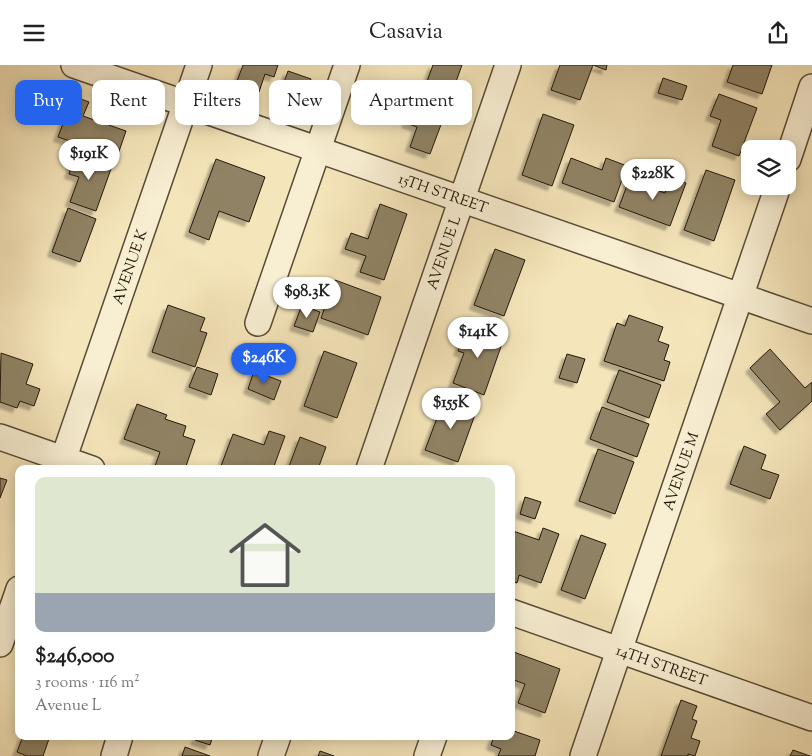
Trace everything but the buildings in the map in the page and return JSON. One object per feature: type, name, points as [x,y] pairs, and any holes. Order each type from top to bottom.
[{"type":"street","name":"15TH STREET","points":[[74,65],[175,100]]},
{"type":"street","name":"AVENUE K","points":[[193,80],[198,65]]},
{"type":"street","points":[[258,323],[347,65]]},
{"type":"street","name":"AVENUE L","points":[[370,465],[508,65]]},
{"type":"street","points":[[794,140],[812,87]]},
{"type":"street","name":"AVENUE K","points":[[62,464],[178,125]]},
{"type":"street","name":"15TH STREET","points":[[249,125],[812,321]]},
{"type":"street","name":"AVENUE M","points":[[584,756],[775,195]]},
{"type":"street","points":[[0,437],[62,464]]},
{"type":"street","points":[[0,644],[15,601]]},
{"type":"street","name":"14TH STREET","points":[[515,613],[812,718]]},
{"type":"street","points":[[114,756],[119,740]]},
{"type":"street","points":[[271,756],[277,740]]},
{"type":"street","points":[[427,756],[433,740]]}]
